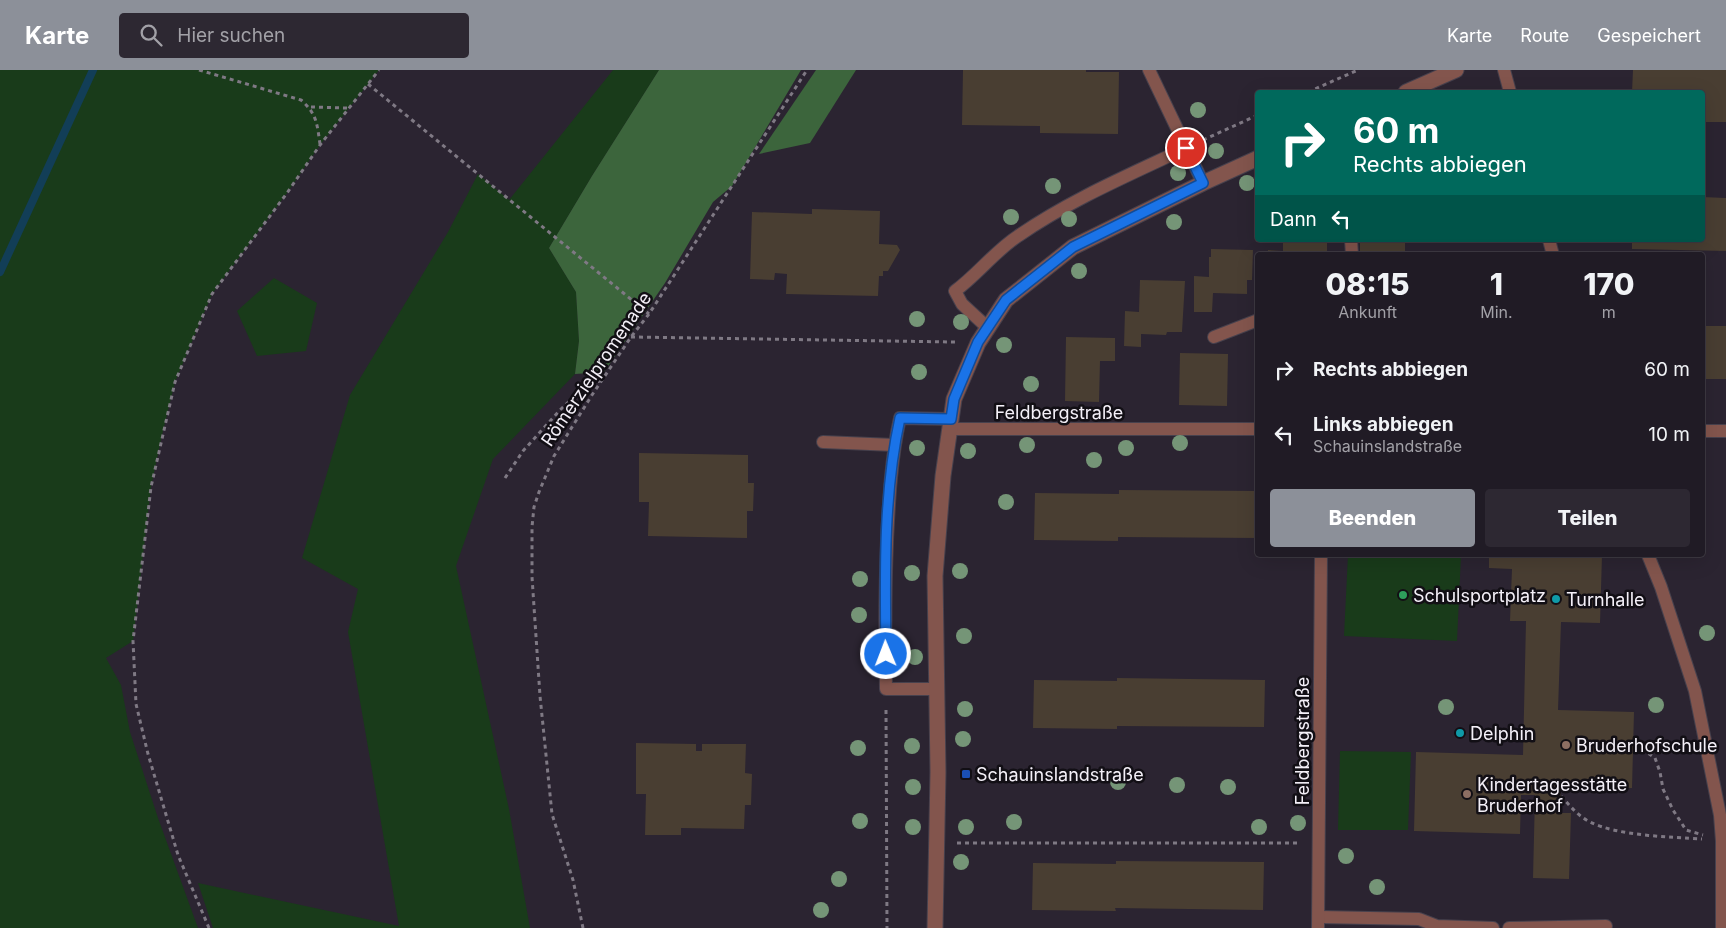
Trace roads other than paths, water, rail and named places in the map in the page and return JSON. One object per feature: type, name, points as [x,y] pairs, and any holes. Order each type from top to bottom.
[{"type":"street","points":[[1411,90],[1456,70]]},
{"type":"street","points":[[935,928],[937,689],[935,576],[943,476],[954,399],[978,342],[1006,300],[1073,247],[1255,159]]},
{"type":"lane","points":[[1149,70],[1203,183]]},
{"type":"lane","points":[[1504,70],[1509,90]]},
{"type":"lane","points":[[988,328],[962,304],[955,291],[1016,237],[1054,213],[1186,148]]},
{"type":"lane","points":[[1214,337],[1255,321]]},
{"type":"lane","name":"Feldbergstraße","points":[[894,445],[900,418],[950,424],[1255,429]]},
{"type":"lane","points":[[1705,431],[1726,431]]},
{"type":"lane","points":[[823,442],[894,445],[888,502],[885,601],[886,689],[937,689]]},
{"type":"lane","name":"Feldbergstraße","points":[[1318,922],[1321,557]]},
{"type":"lane","points":[[1649,557],[1661,587],[1695,691],[1720,815],[1722,841],[1722,928]]},
{"type":"lane","points":[[1318,922],[1419,919],[1438,926],[1493,928]]},
{"type":"lane","points":[[1509,928],[1606,926]]},
{"type":"waterway","points":[[0,272],[93,70]]},
{"type":"place","name":"Schulsportplatz","points":[[1403,595]]},
{"type":"place","name":"Turnhalle","points":[[1556,599]]},
{"type":"place","name":"Delphin","points":[[1460,733]]},
{"type":"place","name":"Bruderhofschule","points":[[1566,745]]},
{"type":"place","name":"Schauinslandstraße","points":[[966,774]]},
{"type":"place","name":"Kindertagesstätte Bruderhof","points":[[1467,794]]}]
